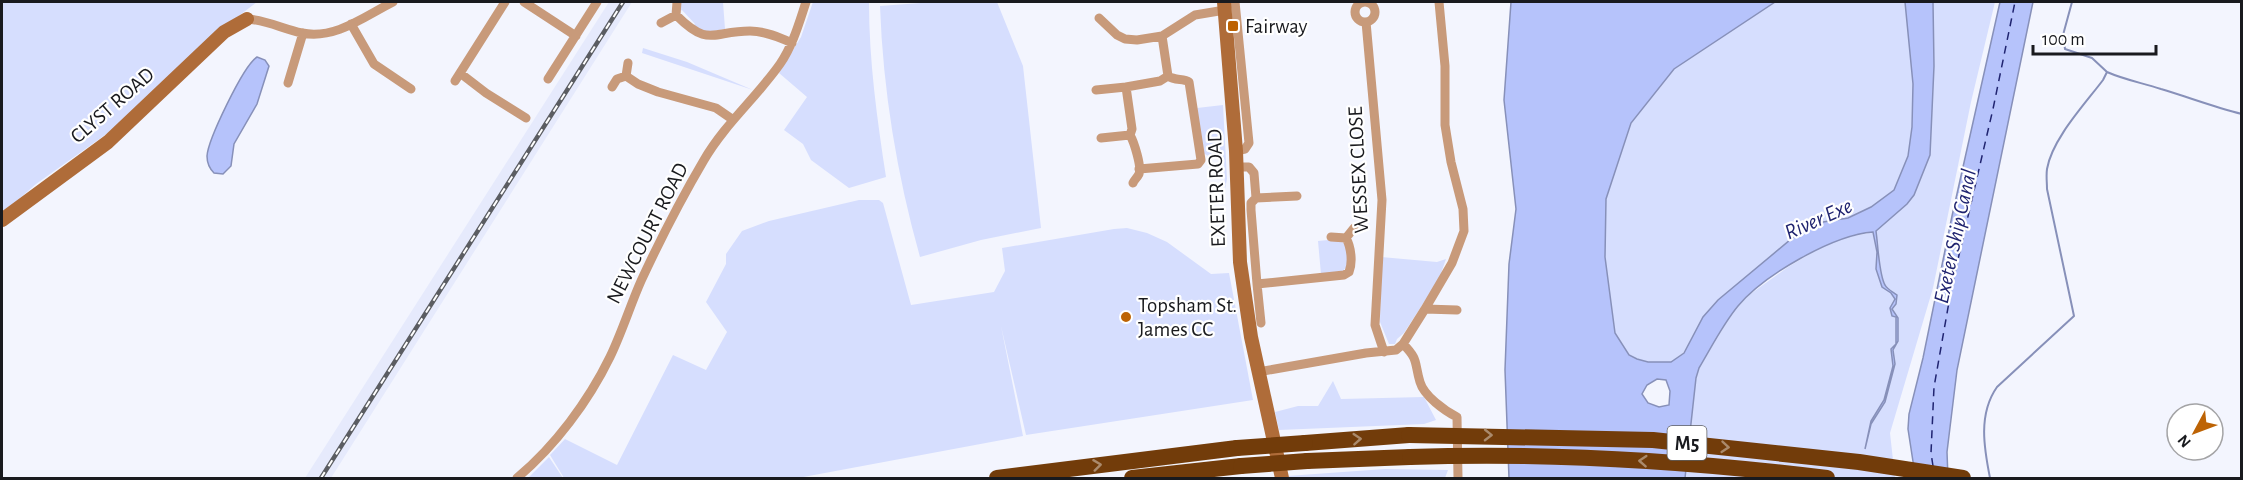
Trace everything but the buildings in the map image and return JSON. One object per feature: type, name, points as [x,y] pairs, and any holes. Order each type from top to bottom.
[{"type":"highway","name":"M5","points":[[997,478],[1237,448],[1409,435],[1653,440],[1859,462],[1963,478]]},
{"type":"highway","name":"M5","points":[[1132,478],[1241,465],[1463,455],[1566,457],[1741,467],[1827,478]]},
{"type":"street","points":[[247,19],[255,19],[303,33],[334,32],[393,2]]},
{"type":"street","points":[[505,2],[457,77],[526,118]]},
{"type":"street","points":[[524,2],[576,36]]},
{"type":"street","points":[[548,80],[597,2]]},
{"type":"street","points":[[677,2],[676,15],[689,28],[701,35],[717,36],[728,29],[762,32],[792,43]]},
{"type":"street","name":"NEWCOURT ROAD","points":[[517,478],[543,455],[593,387],[610,356],[658,246],[705,159],[732,119],[779,65],[792,43],[806,2]]},
{"type":"street","name":"WESSEX CLOSE","points":[[1364,2],[1372,5],[1375,11],[1372,19],[1366,22],[1382,200],[1375,325],[1384,352]]},
{"type":"street","points":[[1258,372],[1396,350],[1403,344],[1452,263],[1464,231],[1463,209],[1445,125],[1444,66],[1438,2]]},
{"type":"street","points":[[1099,18],[1117,35],[1125,39],[1162,36],[1195,15],[1228,4]]},
{"type":"street","name":"EXETER ROAD","points":[[1228,4],[1240,262],[1258,372],[1282,478]]},
{"type":"street","points":[[661,22],[676,15]]},
{"type":"street","name":"CLYST ROAD","points":[[2,220],[108,141],[224,32],[247,19]]},
{"type":"street","points":[[351,24],[374,64],[411,89]]},
{"type":"street","points":[[288,82],[303,33]]},
{"type":"street","points":[[1162,36],[1168,76]]},
{"type":"street","points":[[626,76],[628,63]]},
{"type":"street","points":[[626,76],[658,92],[716,108],[732,119]]},
{"type":"street","points":[[612,87],[617,80],[626,76]]},
{"type":"street","points":[[1096,90],[1160,81],[1168,76]]},
{"type":"street","points":[[1139,169],[1198,164],[1201,160],[1190,82],[1168,76]]},
{"type":"street","points":[[1126,87],[1132,129],[1130,135]]},
{"type":"street","points":[[1130,135],[1134,141],[1139,169],[1139,174],[1133,183]]},
{"type":"street","points":[[1101,138],[1130,135]]},
{"type":"street","points":[[1237,167],[1249,167],[1253,171],[1256,198]]},
{"type":"street","points":[[1261,323],[1251,203],[1256,198],[1297,196]]},
{"type":"street","points":[[1346,238],[1354,228]]},
{"type":"street","points":[[1331,237],[1346,238]]},
{"type":"street","points":[[1257,284],[1344,275],[1351,267],[1350,244],[1346,238]]},
{"type":"street","points":[[1425,309],[1457,310]]},
{"type":"street","points":[[1403,344],[1415,356],[1423,389],[1449,413],[1457,417],[1458,478]]},
{"type":"shaded area","points":[[2,2],[257,2],[211,37],[112,130],[36,184],[2,214]]},
{"type":"shaded area","points":[[609,2],[632,2],[331,478],[305,478]]},
{"type":"shaded area","points":[[681,2],[723,2],[725,29],[707,32],[693,26],[695,24],[682,10],[680,11]]},
{"type":"shaded area","points":[[813,2],[869,2],[872,68],[886,177],[849,188],[811,160],[803,144],[784,130],[807,97],[779,73],[801,37]]},
{"type":"shaded area","points":[[934,2],[997,2],[1023,66],[1041,228],[981,240],[920,257],[904,195],[893,133],[884,70],[880,6]]},
{"type":"shaded area","points":[[1775,2],[1905,2],[1913,84],[1912,127],[1908,156],[1894,190],[1871,207],[1848,218],[1823,222],[1796,235],[1718,300],[1683,353],[1671,362],[1648,362],[1637,359],[1629,355],[1615,333],[1605,257],[1606,199],[1631,123],[1674,69]]},
{"type":"shaded area","points":[[1933,2],[1995,2],[1971,102],[1933,288],[1890,433],[1895,478],[1685,478],[1696,378],[1699,368],[1733,312],[1749,295],[1788,267],[1825,245],[1844,238],[1874,232],[1907,204],[1914,195],[1930,155],[1934,66]]},
{"type":"shaded area","points":[[643,48],[687,62],[753,90],[642,53]]},
{"type":"shaded area","points":[[1223,105],[1227,179],[1225,189],[1224,158],[1212,158],[1203,153],[1197,108]]},
{"type":"shaded area","points":[[859,200],[879,200],[883,203],[911,305],[994,292],[1005,271],[1002,248],[1114,229],[1127,228],[1147,233],[1167,242],[1211,274],[1229,273],[1253,400],[1026,435],[1001,326],[1023,436],[798,478],[564,478],[550,455],[565,439],[617,465],[673,355],[706,370],[727,332],[706,302],[726,264],[726,254],[742,231],[769,221]]},
{"type":"shaded area","points":[[1339,239],[1347,246],[1349,264],[1342,272],[1321,274],[1318,241]]},
{"type":"shaded area","points":[[1381,257],[1437,262],[1446,259],[1439,279],[1395,344],[1389,344],[1380,322]]},
{"type":"shaded area","points":[[1333,381],[1341,399],[1424,397],[1436,420],[1424,424],[1279,430],[1275,412],[1298,406],[1318,406]]},
{"type":"shaded area","points":[[549,457],[563,478],[528,478]]},
{"type":"shaded area","points":[[1385,469],[1448,470],[1445,478],[1287,478],[1287,476]]},
{"type":"water","points":[[1511,2],[1775,2],[1674,69],[1631,123],[1606,199],[1605,257],[1615,333],[1629,355],[1648,362],[1671,362],[1684,353],[1703,317],[1718,300],[1796,235],[1823,222],[1848,218],[1871,207],[1894,190],[1908,156],[1912,127],[1913,84],[1905,2],[1933,2],[1934,66],[1930,155],[1914,195],[1876,231],[1883,280],[1887,288],[1897,295],[1896,304],[1892,309],[1898,318],[1898,341],[1893,350],[1895,364],[1885,402],[1871,424],[1865,449],[1871,421],[1884,400],[1893,366],[1891,349],[1896,344],[1896,317],[1892,316],[1890,308],[1895,299],[1882,287],[1876,269],[1877,252],[1873,232],[1839,240],[1800,258],[1764,282],[1738,306],[1722,328],[1699,368],[1685,478],[1509,478],[1505,370],[1509,264],[1516,209],[1504,100]],"holes":[[[1657,379],[1666,380],[1670,391],[1669,405],[1659,407],[1648,403],[1642,394],[1647,385]]]},
{"type":"water","name":"Exeter Ship Canal","points":[[2000,2],[2033,2],[1957,370],[1947,452],[1948,478],[1914,468],[1908,429],[1909,414]]},
{"type":"water","points":[[257,57],[265,60],[269,66],[257,104],[234,144],[231,166],[223,174],[214,173],[207,161],[213,135],[235,88]]},
{"type":"waterway","points":[[1990,478],[1984,431],[1991,397],[1997,387],[2074,316],[2047,189],[2047,169],[2062,134],[2107,72],[2092,58],[2065,49],[2063,35],[2072,2]]},
{"type":"waterway","points":[[2107,72],[2242,114]]},
{"type":"ferry route","points":[[1933,466],[1931,453],[1934,387],[1952,285],[2015,2]]},
{"type":"railway","points":[[321,478],[623,2]]},
{"type":"place","name":"Fairway","points":[[1233,26]]},
{"type":"place","name":"Topsham St. James CC","points":[[1126,317]]},
{"type":"water label","name":"River Exe","points":[[1818,218]]}]
